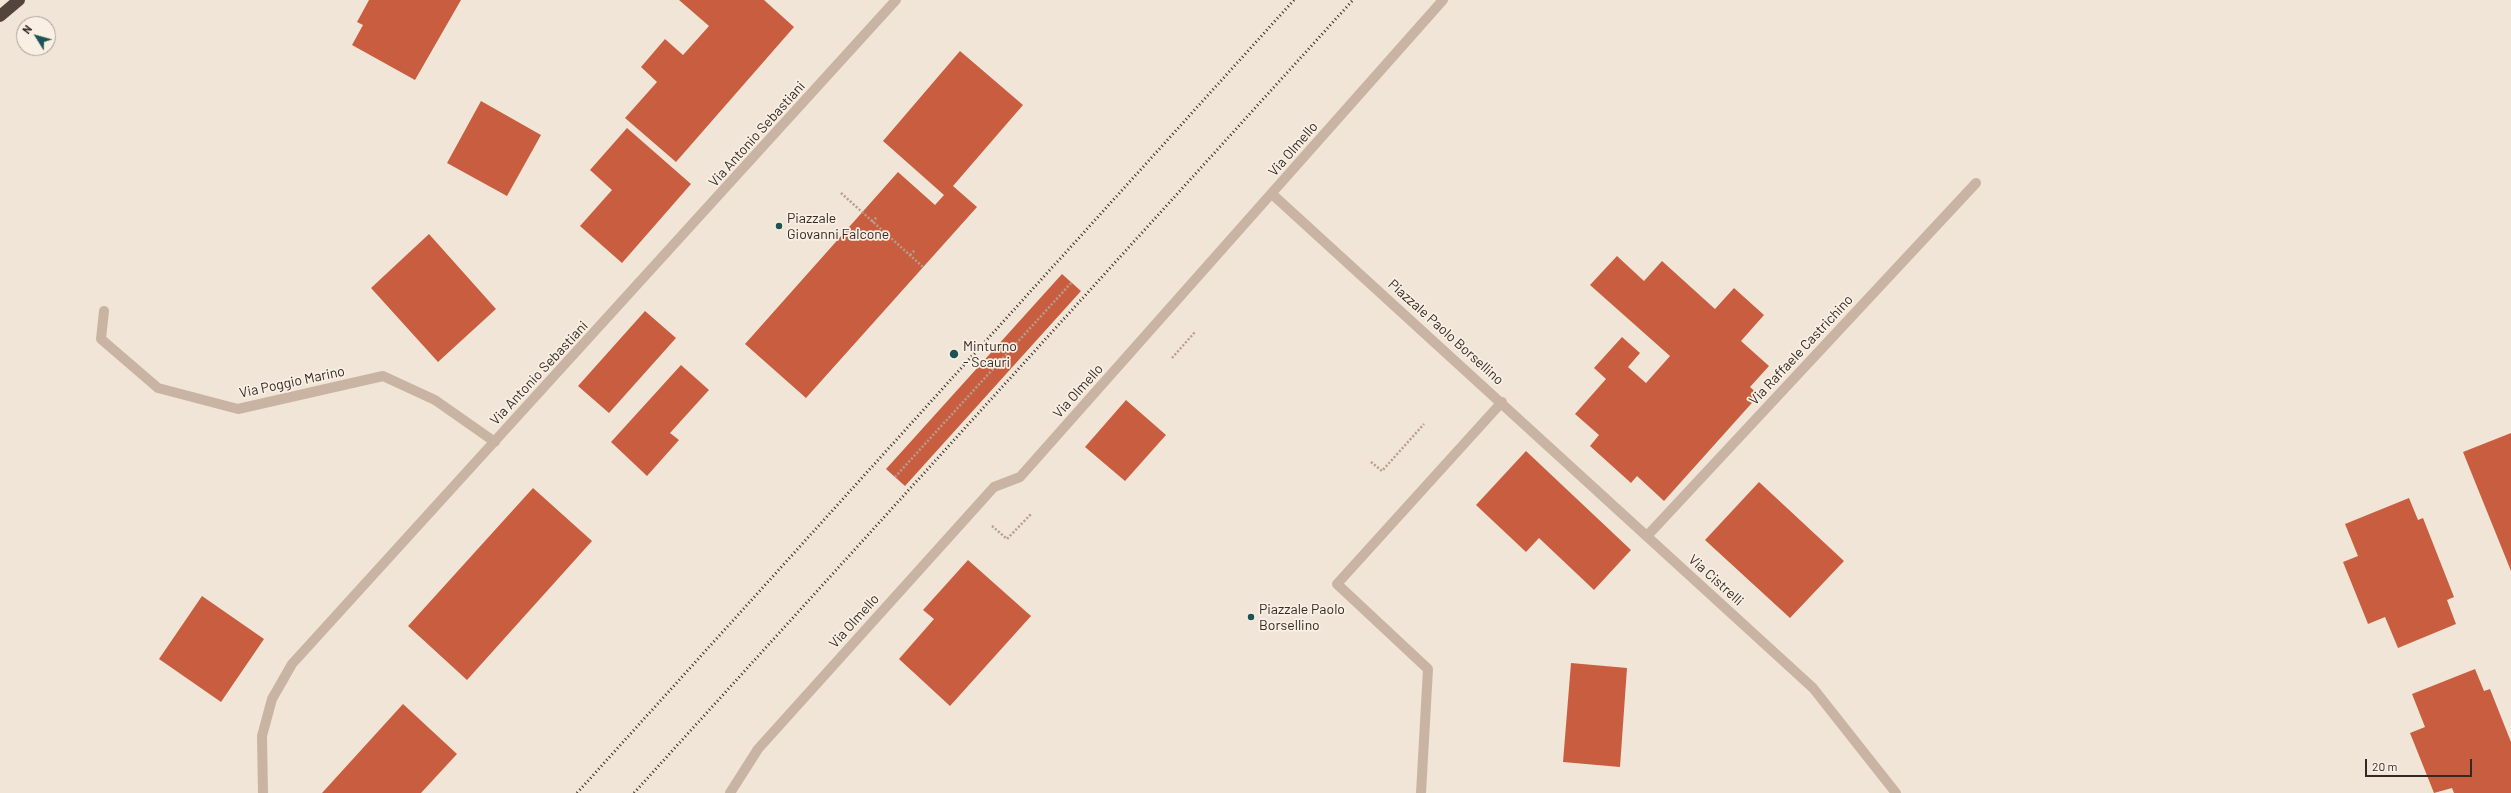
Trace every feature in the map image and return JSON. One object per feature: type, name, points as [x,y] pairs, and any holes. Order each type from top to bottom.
[{"type":"highway","points":[[0,16],[19,0]]},
{"type":"street","name":"Via Antonio Sebastiani","points":[[263,793],[262,736],[272,699],[292,664],[896,0]]},
{"type":"street","name":"Via Olmello","points":[[730,793],[758,749],[994,487],[1020,477],[1443,0]]},
{"type":"street","name":"Via Raffaele Castrichino","points":[[1647,536],[1976,183]]},
{"type":"street","name":"Piazzale Paolo Borsellino","points":[[1272,194],[1502,402],[1337,584],[1428,669],[1421,793]]},
{"type":"street","name":"Via Poggio Marino","points":[[104,311],[101,339],[158,388],[238,409],[383,376],[435,400],[495,442]]},
{"type":"street","name":"Via Cistrelli","points":[[1502,402],[1813,688],[1896,793]]},
{"type":"path","points":[[840,193],[923,267]]},
{"type":"path","points":[[872,222],[877,217]]},
{"type":"path","points":[[910,255],[915,250]]},
{"type":"path","points":[[895,477],[1072,282]]},
{"type":"path","points":[[1172,358],[1195,332]]},
{"type":"path","points":[[1371,462],[1382,471],[1424,424]]},
{"type":"path","points":[[1007,539],[1031,514]]},
{"type":"building","points":[[369,0],[461,0],[415,80],[352,45],[363,25],[357,22]]},
{"type":"building","points":[[679,0],[764,0],[794,27],[676,162],[625,118],[657,82],[641,67],[665,39],[683,55],[709,26]]},
{"type":"building","points":[[960,51],[1023,105],[953,186],[977,207],[806,398],[745,344],[898,172],[935,205],[944,195],[883,141]]},
{"type":"building","points":[[481,101],[541,135],[507,196],[447,163]]},
{"type":"building","points":[[627,128],[691,184],[622,263],[580,226],[612,190],[590,170]]},
{"type":"building","points":[[429,234],[496,309],[438,362],[371,288]]},
{"type":"building","points":[[1617,256],[1644,281],[1662,261],[1715,309],[1734,288],[1764,315],[1741,341],[1769,366],[1750,387],[1759,395],[1664,501],[1637,476],[1631,483],[1590,446],[1599,435],[1575,414],[1606,379],[1594,368],[1622,337],[1640,353],[1628,367],[1646,383],[1670,356],[1590,285]]},
{"type":"building","points":[[1062,274],[1081,291],[905,486],[886,469]]},
{"type":"building","points":[[645,311],[676,338],[609,413],[578,386]]},
{"type":"building","points":[[681,365],[709,390],[670,433],[679,440],[647,476],[611,442]]},
{"type":"building","points":[[1126,400],[1166,435],[1125,481],[1085,447]]},
{"type":"building","points":[[2511,433],[2511,571],[2463,452]]},
{"type":"building","points":[[1526,451],[1631,550],[1594,590],[1539,538],[1526,552],[1476,505]]},
{"type":"building","points":[[1759,482],[1844,561],[1790,618],[1705,540]]},
{"type":"building","points":[[533,488],[592,541],[467,680],[408,626]]},
{"type":"building","points":[[2409,498],[2418,520],[2423,518],[2454,597],[2447,600],[2456,624],[2398,648],[2385,617],[2368,624],[2343,562],[2358,556],[2345,524]]},
{"type":"building","points":[[968,560],[1031,616],[950,706],[899,659],[934,619],[923,610]]},
{"type":"building","points":[[202,596],[264,639],[221,702],[159,659]]},
{"type":"building","points":[[1571,663],[1627,668],[1620,767],[1563,762]]},
{"type":"building","points":[[2475,669],[2484,691],[2490,689],[2511,742],[2511,793],[2454,793],[2452,788],[2434,793],[2410,733],[2425,727],[2412,694]]},
{"type":"building","points":[[403,704],[457,754],[421,793],[322,793]]},
{"type":"railway","points":[[577,793],[1294,0]]},
{"type":"railway","points":[[634,793],[1353,0]]},
{"type":"place","name":"Piazzale Giovanni Falcone","points":[[779,226]]},
{"type":"place","name":"Minturno - Scauri","points":[[954,354]]},
{"type":"place","name":"Piazzale Paolo Borsellino","points":[[1251,617]]}]
